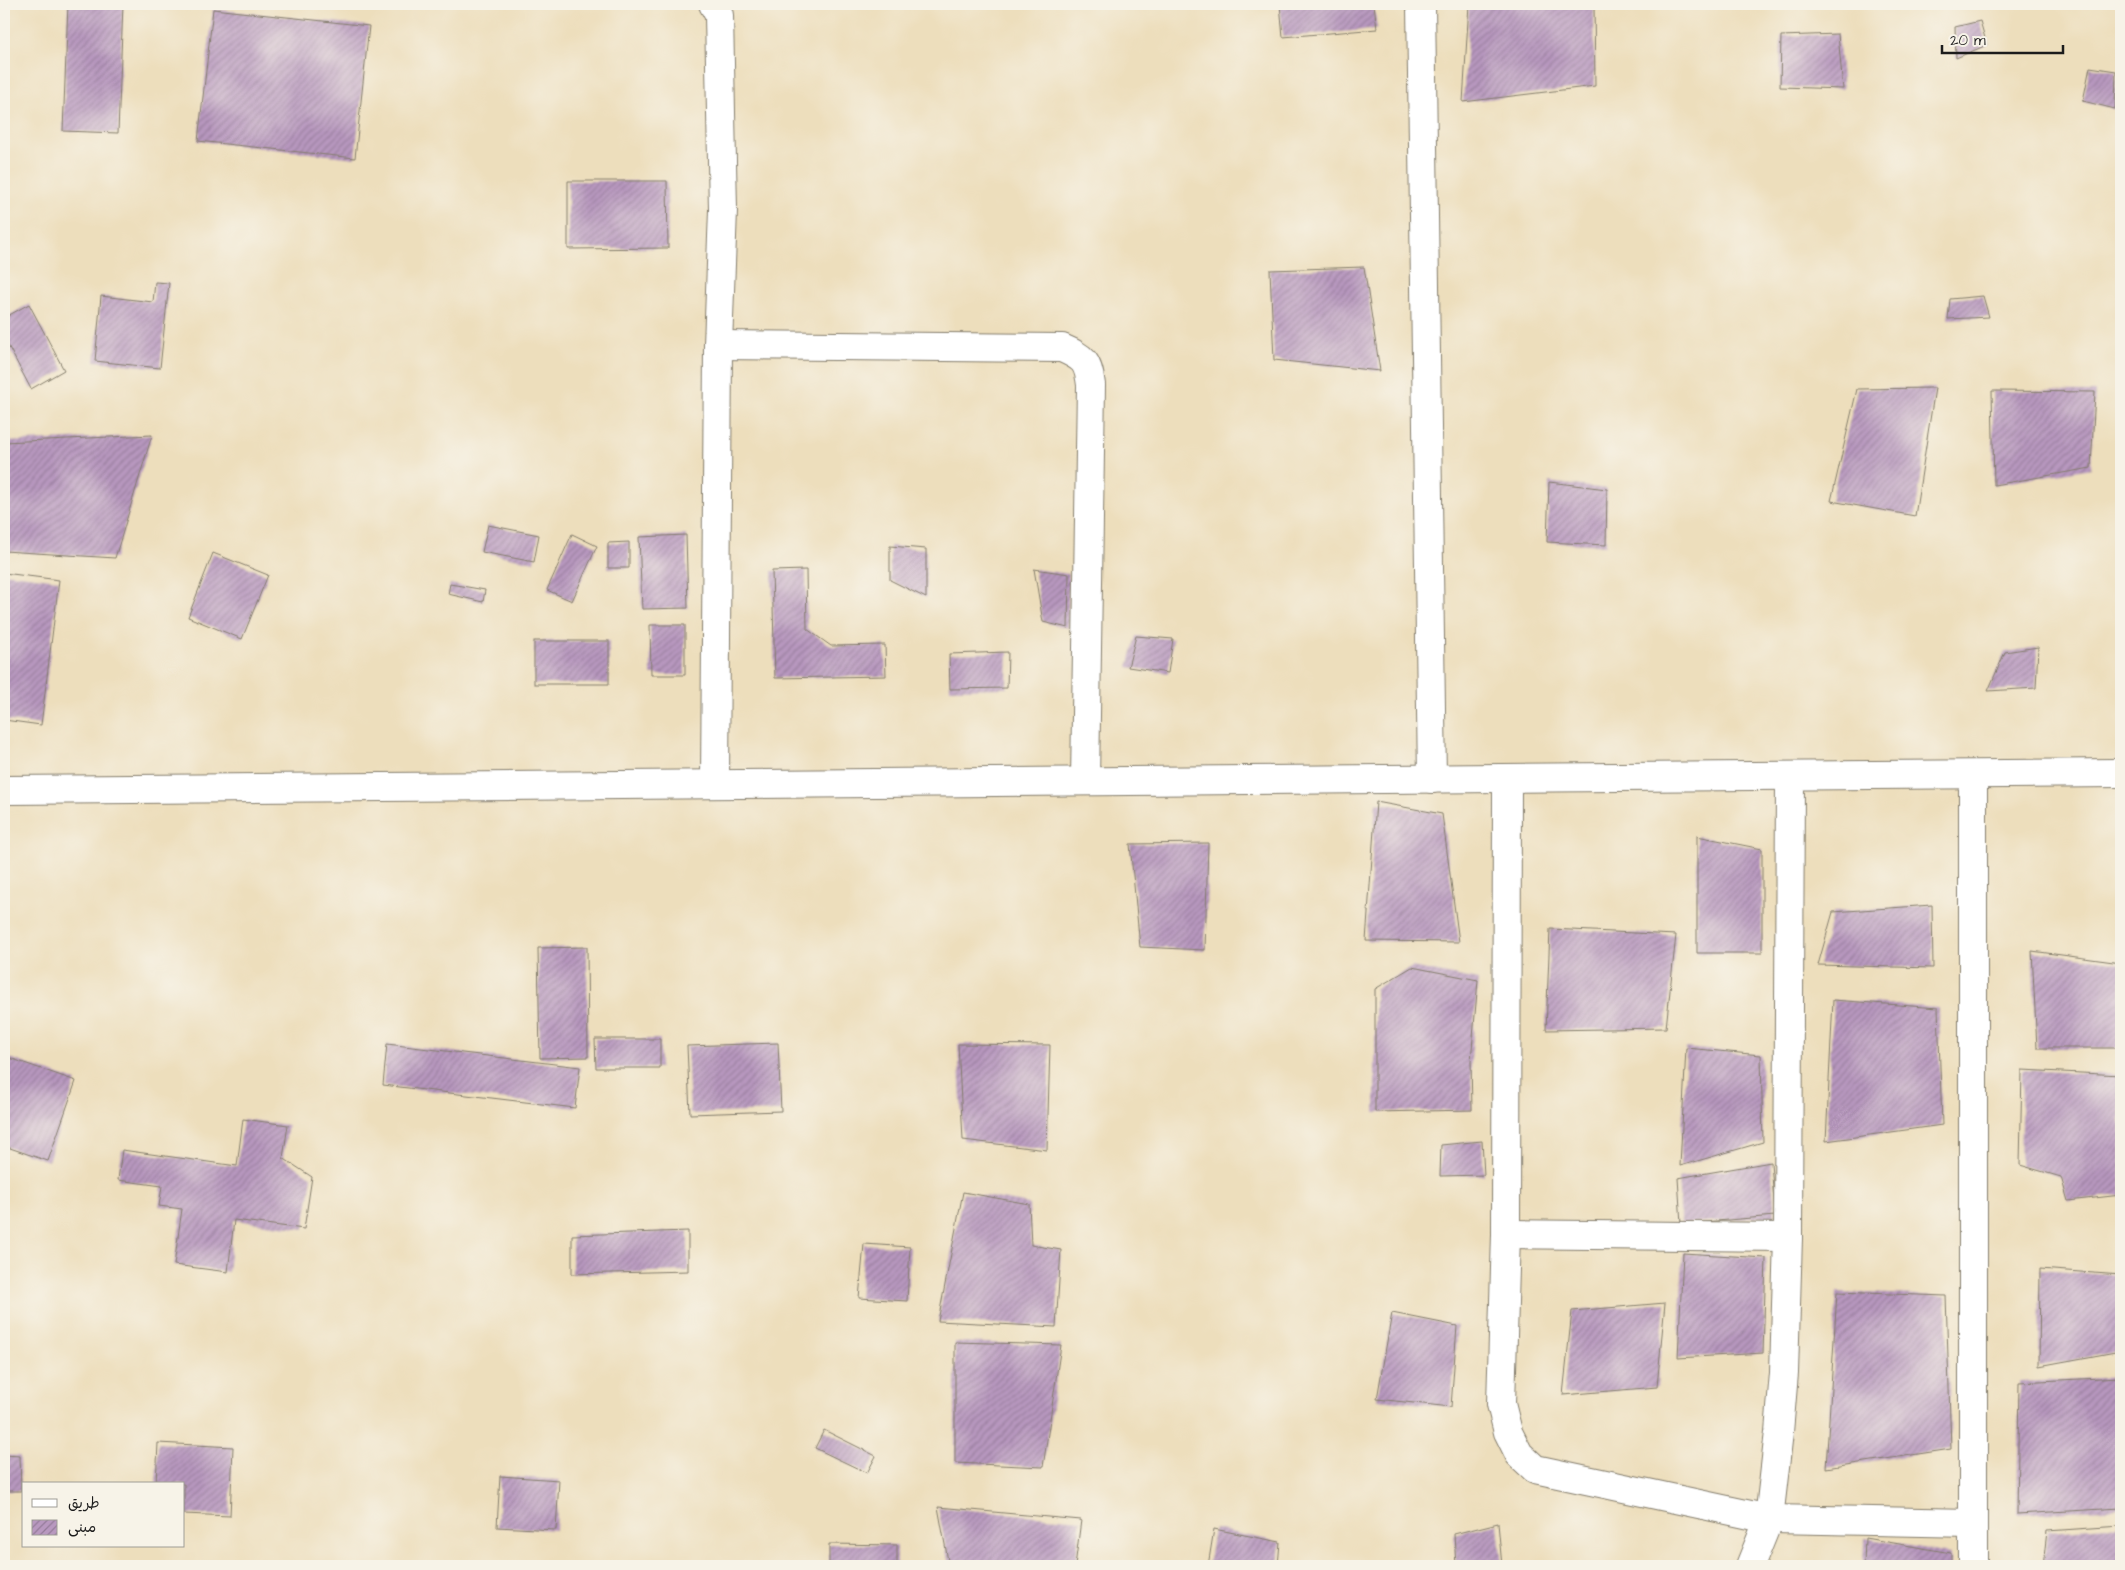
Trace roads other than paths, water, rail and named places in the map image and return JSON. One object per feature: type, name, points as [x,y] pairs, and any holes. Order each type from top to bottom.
[{"type":"street","points":[[713,4],[719,14],[722,200],[718,345],[715,784]]},
{"type":"street","points":[[1421,4],[1432,778]]},
{"type":"street","points":[[718,345],[1062,348],[1079,356],[1088,366],[1091,385],[1085,781]]},
{"type":"street","points":[[4,790],[2121,774]]},
{"type":"street","points":[[1973,1566],[1974,775]]},
{"type":"street","points":[[1750,1566],[1769,1519],[1784,1373],[1788,1237],[1790,776]]},
{"type":"street","points":[[1507,778],[1506,1234],[1502,1404],[1508,1432],[1519,1454],[1535,1469],[1769,1519],[1972,1523]]},
{"type":"street","points":[[1506,1234],[1788,1237]]}]
